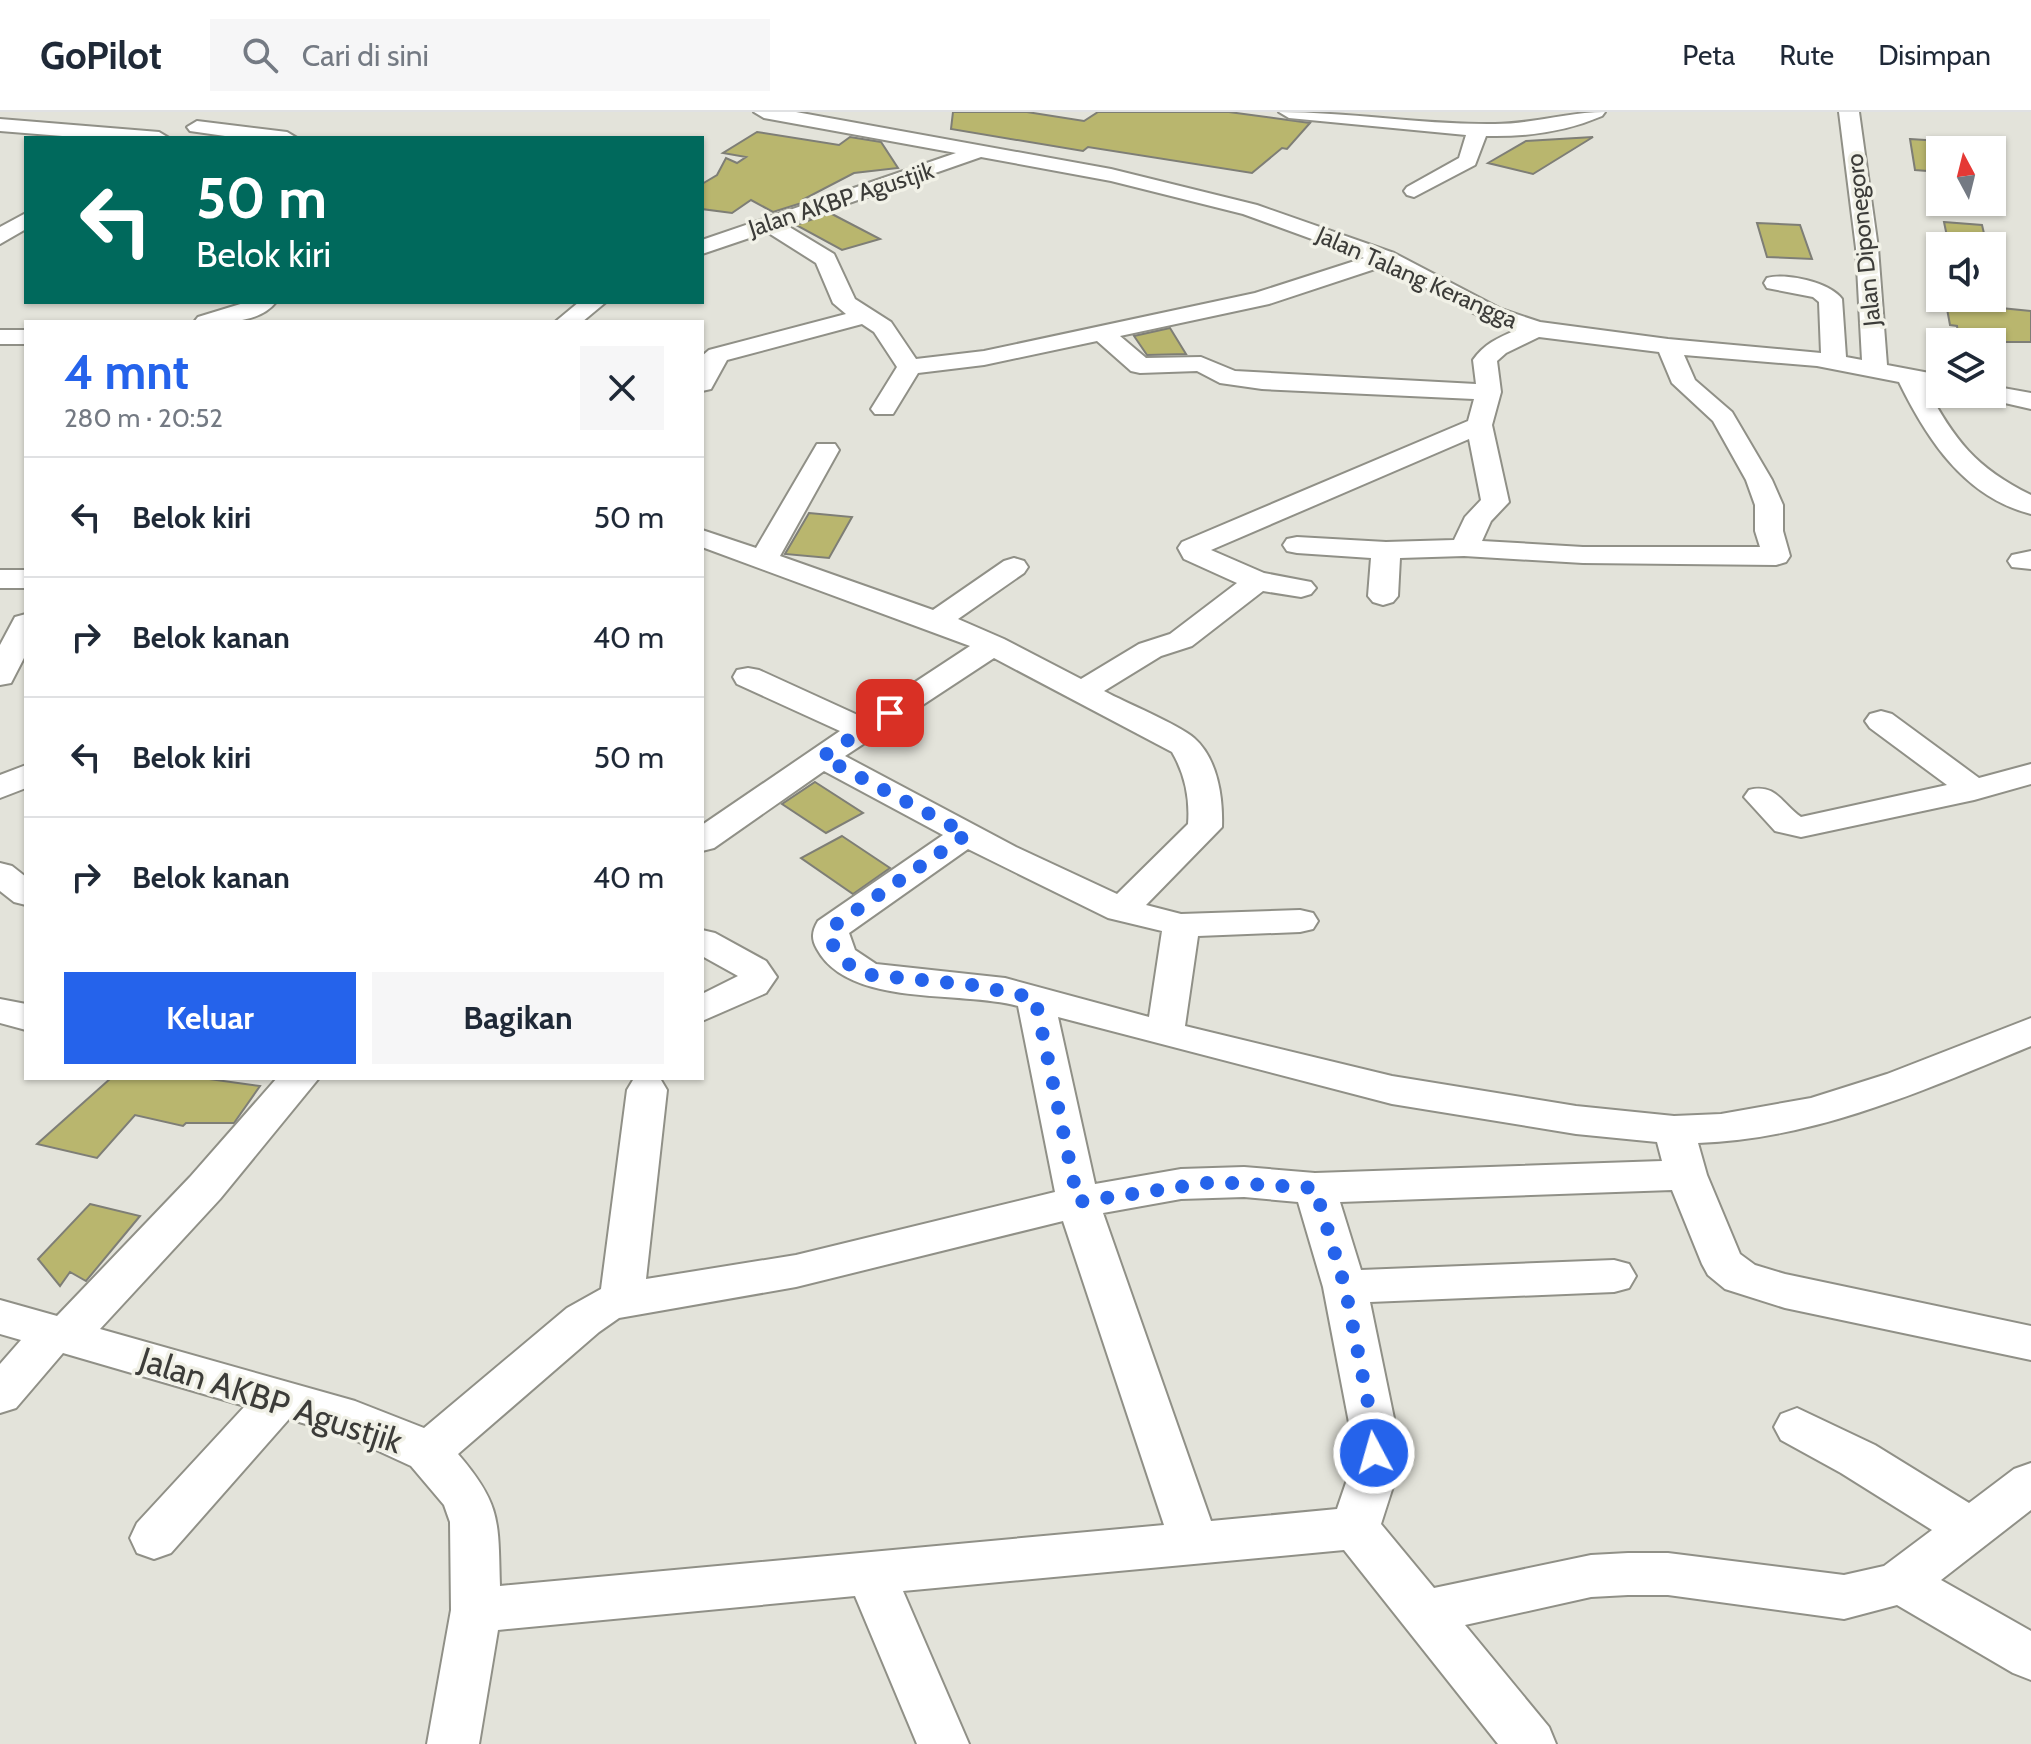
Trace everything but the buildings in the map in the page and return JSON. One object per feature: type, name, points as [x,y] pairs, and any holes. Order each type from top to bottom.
[{"type":"street","points":[[69,112],[190,130],[263,136]]},
{"type":"street","points":[[190,130],[230,112]]},
{"type":"street","name":"Jalan Talang Kerangga","points":[[764,112],[1111,175],[1221,201],[1292,222],[1386,258],[1493,314],[1536,329],[1834,362],[1926,379]]},
{"type":"street","points":[[1289,112],[1478,129],[1555,126],[1580,121],[1595,112]]},
{"type":"street","name":"Jalan Diponegoro","points":[[1849,112],[1867,248],[1871,304],[1890,370]]},
{"type":"street","points":[[0,125],[135,136]]},
{"type":"street","points":[[1414,191],[1468,161],[1478,129]]},
{"type":"street","name":"Jalan AKBP Agustjik","points":[[713,235],[768,223],[980,151]]},
{"type":"street","points":[[0,237],[24,220]]},
{"type":"street","points":[[768,223],[826,259],[845,303],[875,321],[892,338],[909,367]]},
{"type":"street","points":[[909,367],[984,358],[1261,299],[1386,258]]},
{"type":"street","points":[[1775,283],[1820,292],[1830,299],[1871,304]]},
{"type":"street","points":[[1830,299],[1834,362]]},
{"type":"street","points":[[570,320],[591,304]]},
{"type":"street","points":[[212,320],[257,306],[274,320]]},
{"type":"street","points":[[704,379],[711,361],[718,355],[864,316]]},
{"type":"street","points":[[1464,548],[1479,517],[1495,502],[1479,425],[1489,392],[1485,360],[1497,348],[1536,329]]},
{"type":"street","points":[[1101,332],[1140,366],[1201,364],[1229,378],[1262,382],[1489,392]]},
{"type":"street","points":[[0,337],[24,337]]},
{"type":"street","points":[[1297,545],[1386,550],[1464,548],[1583,555],[1776,556],[1769,531],[1769,505],[1755,471],[1723,417],[1684,383],[1668,346]]},
{"type":"street","points":[[884,409],[909,367]]},
{"type":"street","points":[[1890,370],[1959,463],[1982,481],[2031,506]]},
{"type":"street","points":[[2006,396],[2031,401]]},
{"type":"street","points":[[1301,588],[1257,581],[1194,553],[1192,548],[1479,425]]},
{"type":"street","points":[[764,559],[826,450]]},
{"type":"street","points":[[704,539],[936,621],[993,645],[1183,745],[1193,761],[1206,799],[1203,831],[1121,910]]},
{"type":"street","points":[[1383,596],[1386,550]]},
{"type":"street","points":[[936,621],[1014,567]]},
{"type":"street","points":[[0,579],[24,579]]},
{"type":"street","points":[[1083,691],[1150,650],[1181,640],[1257,581]]},
{"type":"street","points":[[0,676],[24,627]]},
{"type":"street","points":[[704,840],[822,757],[993,645]]},
{"type":"street","points":[[748,677],[864,730]]},
{"type":"street","points":[[1881,721],[1974,790]]},
{"type":"street","points":[[822,757],[967,834],[1121,910],[1181,925],[1300,921]]},
{"type":"street","points":[[1761,797],[1787,824],[1801,827],[1906,802],[1974,790],[2031,774]]},
{"type":"street","points":[[0,788],[24,776]]},
{"type":"street","points":[[967,834],[835,925],[829,933],[833,945],[849,964],[871,975],[973,985],[1035,998],[1165,1034],[1392,1090],[1576,1120],[1674,1130],[1734,1128],[1805,1115],[1901,1082],[2031,1031]]},
{"type":"street","points":[[0,874],[24,892]]},
{"type":"street","points":[[1165,1034],[1181,925]]},
{"type":"street","points":[[704,942],[753,969],[758,977],[753,984],[704,1008]]},
{"type":"street","points":[[1035,998],[1078,1202],[1195,1544]]},
{"type":"street","points":[[0,1011],[24,1017]]},
{"type":"street","points":[[0,1395],[205,1188],[297,1080]]},
{"type":"street","points":[[622,1299],[647,1090]]},
{"type":"street","points":[[1674,1130],[1686,1175],[1723,1264],[1730,1272],[1785,1291],[2031,1343]]},
{"type":"street","points":[[428,1452],[583,1320],[622,1299],[796,1271],[1078,1202],[1213,1182],[1315,1188],[1686,1175]]},
{"type":"street","points":[[1315,1188],[1345,1287],[1374,1433],[1373,1474],[1355,1528]]},
{"type":"street","points":[[1345,1287],[1614,1276]]},
{"type":"street","name":"Jalan AKBP Agustjik","points":[[0,1317],[355,1420],[428,1452],[465,1496],[474,1522],[476,1610],[453,1744]]},
{"type":"street","points":[[154,1538],[279,1399]]},
{"type":"street","points":[[1797,1427],[1858,1459],[1970,1529]]},
{"type":"street","points":[[1424,1612],[1591,1576],[1628,1574],[1668,1574],[1844,1597],[1869,1593],[1901,1582],[2031,1483]]},
{"type":"street","points":[[476,1610],[1355,1528]]},
{"type":"street","points":[[1355,1528],[1530,1744]]},
{"type":"street","points":[[871,1575],[943,1744]]},
{"type":"street","points":[[1901,1582],[2031,1657]]},
{"type":"route","points":[[890,713],[822,757],[967,834],[835,925],[829,933],[833,945],[842,958],[863,973],[973,985],[1035,998],[1078,1202],[1181,1184],[1213,1182],[1315,1188],[1345,1287],[1374,1433],[1374,1453]]}]
